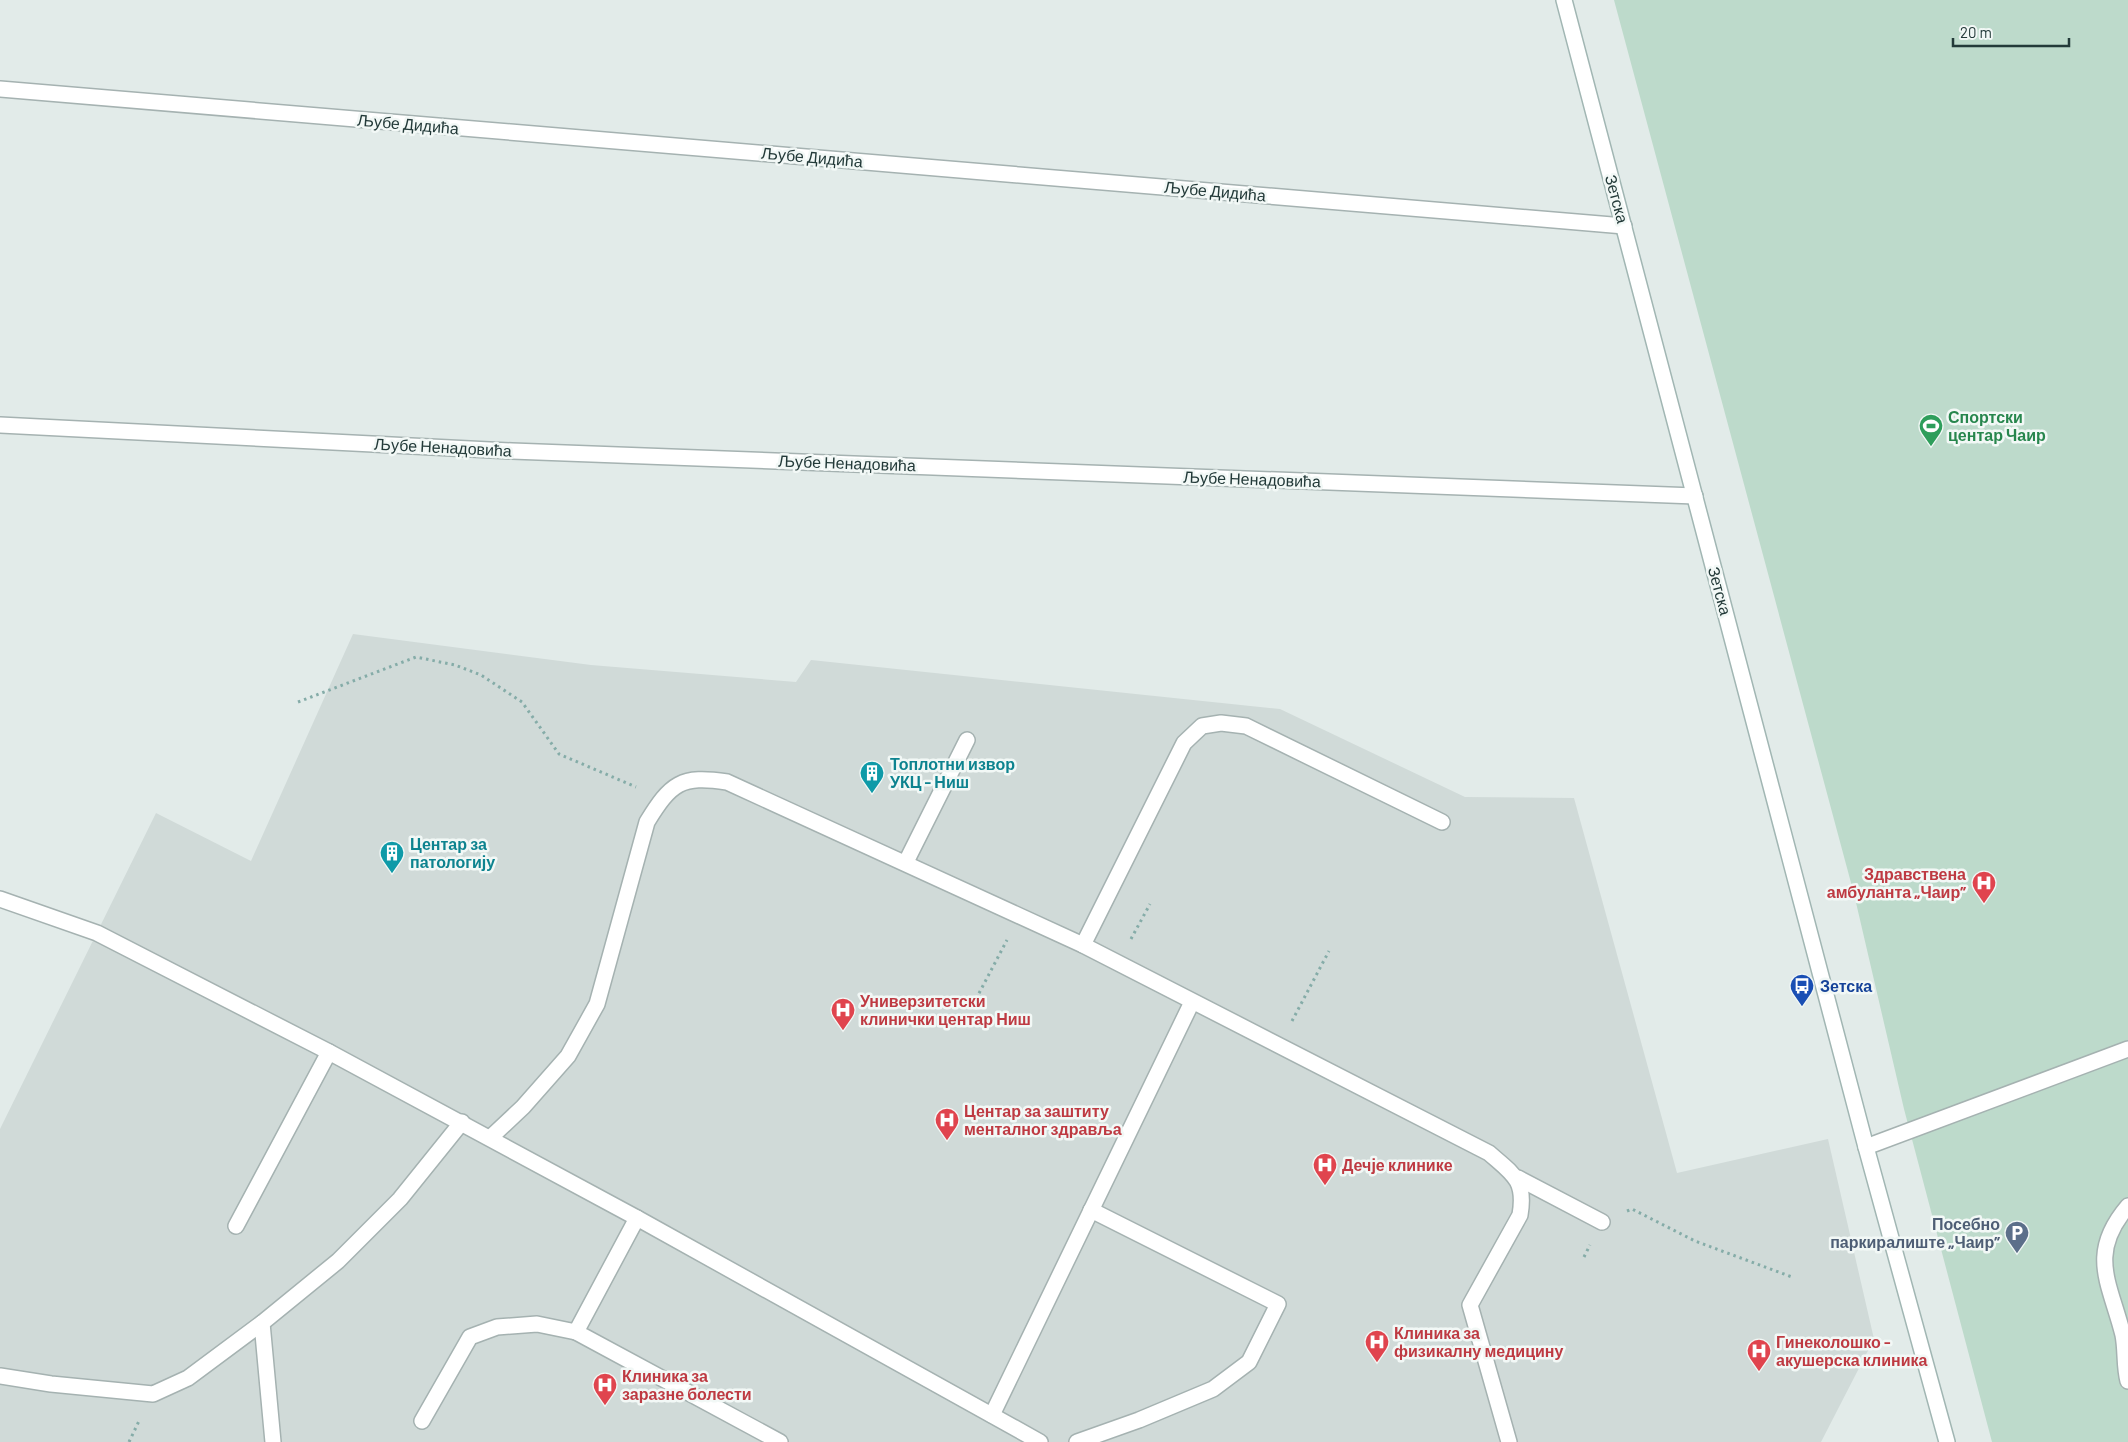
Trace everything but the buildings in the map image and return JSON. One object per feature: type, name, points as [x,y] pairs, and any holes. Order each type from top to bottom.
[{"type":"street","name":"Зетска","points":[[1564,0],[1866,1147],[1947,1442]]},
{"type":"street","name":"Љубе Дидића","points":[[0,89],[1624,226]]},
{"type":"street","name":"Љубе Ненадовића","points":[[0,425],[512,451],[1695,496]]},
{"type":"street","points":[[1083,945],[1184,743],[1202,726],[1221,723],[1246,726],[1442,822]]},
{"type":"street","points":[[906,862],[967,740]]},
{"type":"street","points":[[490,1138],[522,1107],[568,1056],[597,1004],[647,822],[662,798],[678,784],[702,778],[727,782],[906,862],[1083,945],[1489,1153],[1518,1178],[1602,1222]]},
{"type":"street","points":[[0,899],[97,933],[329,1052],[462,1122],[1040,1442]]},
{"type":"street","points":[[992,1414],[1192,1002]]},
{"type":"street","points":[[1866,1147],[2128,1050]]},
{"type":"street","points":[[236,1226],[329,1052]]},
{"type":"street","points":[[0,1376],[52,1384],[153,1394],[188,1378],[262,1323],[338,1261],[400,1199],[462,1122]]},
{"type":"street","points":[[1508,1442],[1470,1305],[1520,1215],[1523,1199],[1518,1178]]},
{"type":"street","points":[[2128,1206],[2114,1222],[2105,1247],[2105,1277],[2126,1342],[2128,1381]]},
{"type":"street","points":[[1078,1442],[1140,1420],[1213,1389],[1249,1362],[1278,1304],[1091,1210]]},
{"type":"street","points":[[576,1332],[637,1218]]},
{"type":"street","points":[[262,1323],[273,1442]]},
{"type":"street","points":[[422,1421],[470,1337],[497,1327],[537,1324],[576,1332],[780,1442]]},
{"type":"path","points":[[298,702],[416,657],[455,665],[482,675],[522,702],[559,754],[662,798]]},
{"type":"path","points":[[1118,964],[1150,904]]},
{"type":"path","points":[[976,999],[1020,916]]},
{"type":"path","points":[[1278,1046],[1329,951]]},
{"type":"path","points":[[1632,1209],[1695,1241],[1792,1277]]},
{"type":"shaded area","name":"Универзитетски клинички центар Ниш","points":[[353,634],[591,665],[796,682],[811,660],[1280,709],[1465,797],[1574,798],[1677,1173],[1828,1139],[1874,1339],[1821,1442],[0,1442],[0,1129],[156,813],[251,861]]},
{"type":"green space","name":"Спортски центар Чаир","points":[[1614,0],[2128,0],[2128,1442],[1992,1442],[1904,1109],[1854,894]]},
{"type":"place","name":"Спортски центар Чаир","points":[[1931,447]]},
{"type":"place","name":"Топлотни извор УКЦ - Ниш","points":[[872,794]]},
{"type":"place","name":"Центар за патологију","points":[[392,874]]},
{"type":"place","name":"Здравствена амбуланта „Чаир”","points":[[1984,904]]},
{"type":"place","name":"Зетска","points":[[1802,1007]]},
{"type":"place","name":"Универзитетски клинички центар Ниш","points":[[843,1031]]},
{"type":"place","name":"Центар за заштиту менталног здравља","points":[[947,1141]]},
{"type":"place","name":"Дечје клинике","points":[[1325,1186]]},
{"type":"place","name":"Посебно паркиралиште „Чаир”","points":[[2017,1254]]},
{"type":"place","name":"Клиника за физикалну медицину","points":[[1377,1363]]},
{"type":"place","name":"Гинеколошко - акушерска клиника","points":[[1759,1372]]},
{"type":"place","name":"Клиника за заразне болести","points":[[605,1406]]}]
